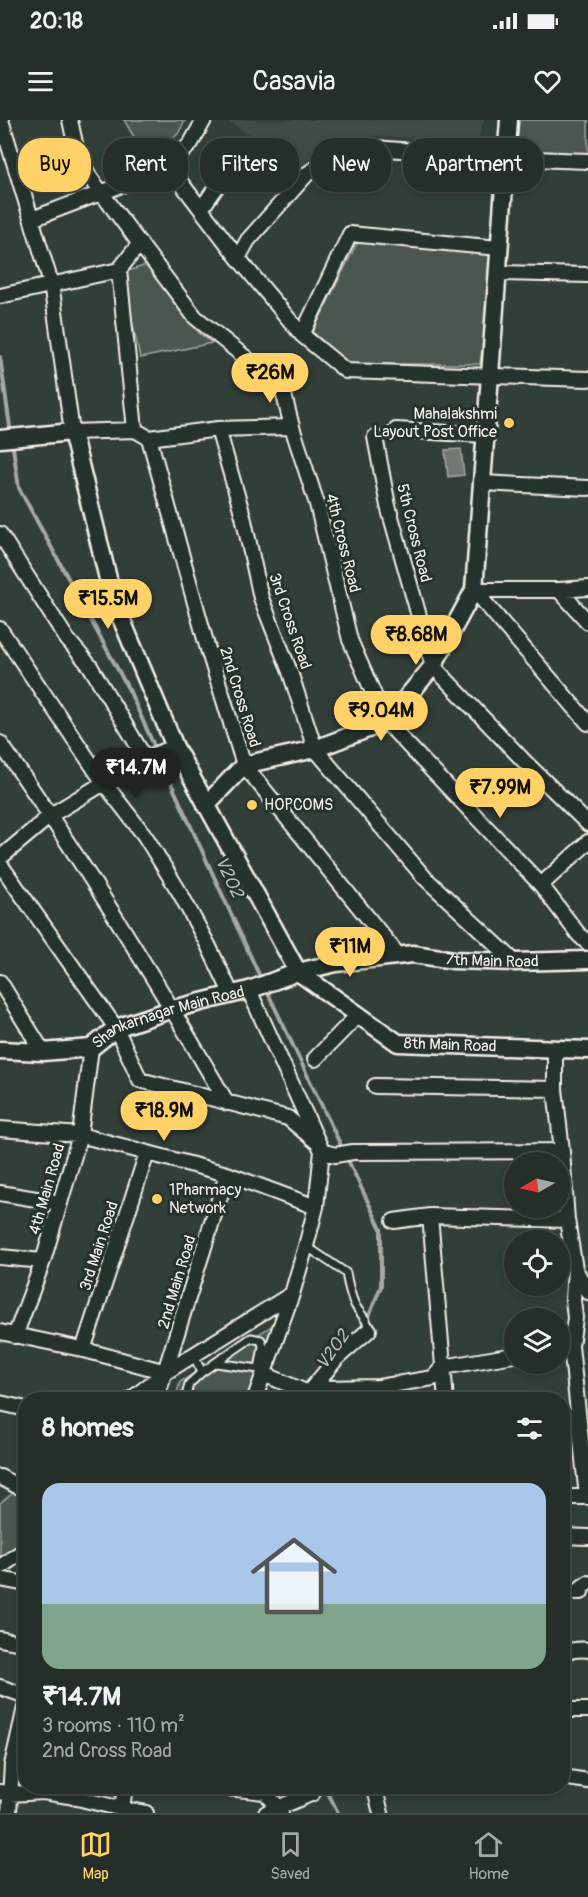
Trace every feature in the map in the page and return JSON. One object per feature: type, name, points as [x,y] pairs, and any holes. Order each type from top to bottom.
[{"type":"street","points":[[1,120],[51,283],[72,432],[114,599],[175,747],[298,972]]},
{"type":"street","name":"4th Cross Road","points":[[70,120],[78,157],[195,317],[282,387],[292,427],[317,504],[350,639],[386,722],[541,885],[579,935],[588,943]]},
{"type":"street","points":[[188,146],[204,120]]},
{"type":"street","points":[[508,138],[509,120]]},
{"type":"street","points":[[238,258],[248,240],[307,174],[326,162],[374,148],[403,150]]},
{"type":"street","points":[[543,159],[588,161]]},
{"type":"street","points":[[32,219],[102,192]]},
{"type":"street","points":[[188,192],[238,258],[302,335],[346,371],[588,379]]},
{"type":"street","points":[[201,209],[213,192]]},
{"type":"street","points":[[206,805],[244,765],[315,749],[386,722],[433,666],[474,590],[503,192]]},
{"type":"street","points":[[302,335],[350,234],[499,248]]},
{"type":"street","points":[[0,296],[51,283],[119,270],[140,243]]},
{"type":"street","points":[[119,270],[135,430]]},
{"type":"street","points":[[497,273],[588,275]]},
{"type":"street","points":[[8,438],[72,432],[135,430],[149,438],[218,429],[292,427]]},
{"type":"street","name":"3rd Cross Road","points":[[218,429],[243,516],[261,598],[290,672],[315,749],[425,878],[515,962]]},
{"type":"street","points":[[396,430],[485,435]]},
{"type":"street","name":"5th Cross Road","points":[[375,437],[388,506],[433,666],[588,824]]},
{"type":"street","name":"2nd Cross Road","points":[[149,438],[207,646],[244,765],[398,955]]},
{"type":"street","points":[[482,483],[588,488]]},
{"type":"street","points":[[0,534],[67,639],[90,666],[145,758]]},
{"type":"street","points":[[474,590],[588,588]]},
{"type":"street","points":[[474,590],[588,723]]},
{"type":"street","points":[[559,590],[588,622]]},
{"type":"street","points":[[0,629],[104,783],[145,836],[180,893],[231,993]]},
{"type":"street","points":[[0,743],[51,815],[173,1009],[227,1103]]},
{"type":"street","points":[[0,858],[51,815],[145,758],[175,747]]},
{"type":"street","points":[[541,885],[588,842]]},
{"type":"street","points":[[0,864],[116,1028],[140,1080],[288,1118],[325,1150],[353,1152],[562,1151]]},
{"type":"street","name":"7th Main Road","points":[[298,972],[336,963],[413,954],[454,960],[515,962],[588,960]]},
{"type":"street","name":"Shankarnagar Main Road","points":[[0,1050],[43,1052],[91,1048],[116,1028],[173,1009],[249,990],[298,972]]},
{"type":"street","name":"8th Main Road","points":[[298,972],[398,1043],[588,1050]]},
{"type":"street","points":[[0,982],[43,1052]]},
{"type":"street","points":[[249,990],[325,1150],[316,1207],[306,1246],[292,1294],[257,1392]]},
{"type":"street","points":[[315,1059],[359,1014]]},
{"type":"street","name":"4th Main Road","points":[[15,1336],[43,1261],[80,1135],[91,1048]]},
{"type":"street","points":[[555,1049],[555,1089],[567,1220],[575,1269],[573,1299],[575,1318],[570,1332]]},
{"type":"street","points":[[375,1086],[555,1089]]},
{"type":"street","points":[[0,1129],[80,1135],[227,1174],[316,1207]]},
{"type":"street","name":"3rd Main Road","points":[[83,1350],[147,1153]]},
{"type":"street","name":"2nd Main Road","points":[[159,1392],[227,1174]]},
{"type":"street","points":[[0,1193],[60,1203]]},
{"type":"street","points":[[394,1221],[430,1216],[567,1220]]},
{"type":"street","points":[[430,1216],[445,1392]]},
{"type":"street","points":[[0,1257],[43,1261]]},
{"type":"street","points":[[575,1269],[588,1292]]},
{"type":"street","points":[[140,1392],[166,1372],[292,1294]]},
{"type":"street","points":[[310,1392],[337,1358],[369,1330]]},
{"type":"street","points":[[0,1332],[83,1350],[166,1372]]},
{"type":"street","points":[[314,1392],[322,1388],[379,1387],[433,1378],[443,1367],[504,1358]]},
{"type":"street","points":[[570,1373],[578,1415],[587,1497],[570,1497]]},
{"type":"street","points":[[264,1374],[299,1392]]},
{"type":"street","points":[[0,1403],[18,1406]]},
{"type":"street","points":[[570,1416],[578,1415]]},
{"type":"street","points":[[0,1477],[18,1485]]},
{"type":"street","points":[[570,1536],[588,1537]]},
{"type":"street","points":[[0,1566],[18,1554]]},
{"type":"street","points":[[0,1579],[18,1582]]},
{"type":"street","points":[[570,1592],[581,1592],[582,1587],[588,1583]]},
{"type":"street","points":[[0,1639],[18,1642]]},
{"type":"street","points":[[570,1652],[581,1648],[588,1650]]},
{"type":"street","points":[[0,1687],[18,1693]]},
{"type":"street","points":[[570,1710],[588,1710]]},
{"type":"street","points":[[9,1813],[5,1793],[6,1763],[18,1741]]},
{"type":"street","points":[[570,1779],[588,1781]]},
{"type":"street","points":[[56,1794],[146,1813]]},
{"type":"street","points":[[122,1809],[124,1794]]},
{"type":"street","points":[[266,1794],[275,1811],[311,1794]]},
{"type":"street","points":[[376,1794],[381,1813]]},
{"type":"lane","points":[[306,1246],[346,1273],[349,1290],[357,1308],[368,1322],[369,1330]]},
{"type":"lane","points":[[187,1392],[189,1384],[202,1372],[251,1338],[261,1340],[263,1346],[258,1369],[216,1363]]},
{"type":"lane","points":[[193,1355],[202,1372]]},
{"type":"shaded area","points":[[124,120],[185,120],[178,134],[173,138],[135,138]]},
{"type":"shaded area","points":[[225,120],[484,120],[479,138],[373,136],[368,138],[311,138],[311,162],[302,166],[299,164],[299,138],[255,138]]},
{"type":"shaded area","points":[[519,120],[588,120],[588,154],[543,153],[543,138],[517,138]]},
{"type":"shaded area","points":[[358,241],[495,251],[480,364],[348,364],[313,332]]},
{"type":"shaded area","points":[[150,264],[198,332],[212,343],[140,358],[122,273]]},
{"type":"shaded area","points":[[461,449],[464,475],[448,477],[445,450]]},
{"type":"shaded area","points":[[275,1324],[254,1392],[177,1392],[180,1382]]},
{"type":"shaded area","points":[[18,1489],[18,1562],[0,1575],[0,1503]]},
{"type":"waterway","name":"V202","points":[[0,357],[11,434]]},
{"type":"waterway","name":"V202","points":[[12,441],[19,488],[130,692],[156,750]]},
{"type":"waterway","name":"V202","points":[[159,757],[261,979]]},
{"type":"waterway","name":"V202","points":[[266,989],[343,1150]]},
{"type":"waterway","name":"V202","points":[[346,1156],[381,1229],[381,1286],[367,1321]]},
{"type":"waterway","name":"V202","points":[[326,1383],[341,1363]]},
{"type":"waterway","name":"V202","points":[[328,1794],[338,1813]]},
{"type":"place","name":"Mahalakshmi Layout Post Office","points":[[509,423]]},
{"type":"place","name":"HOPCOMS","points":[[252,805]]},
{"type":"place","name":"1Pharmacy Network","points":[[157,1199]]}]
